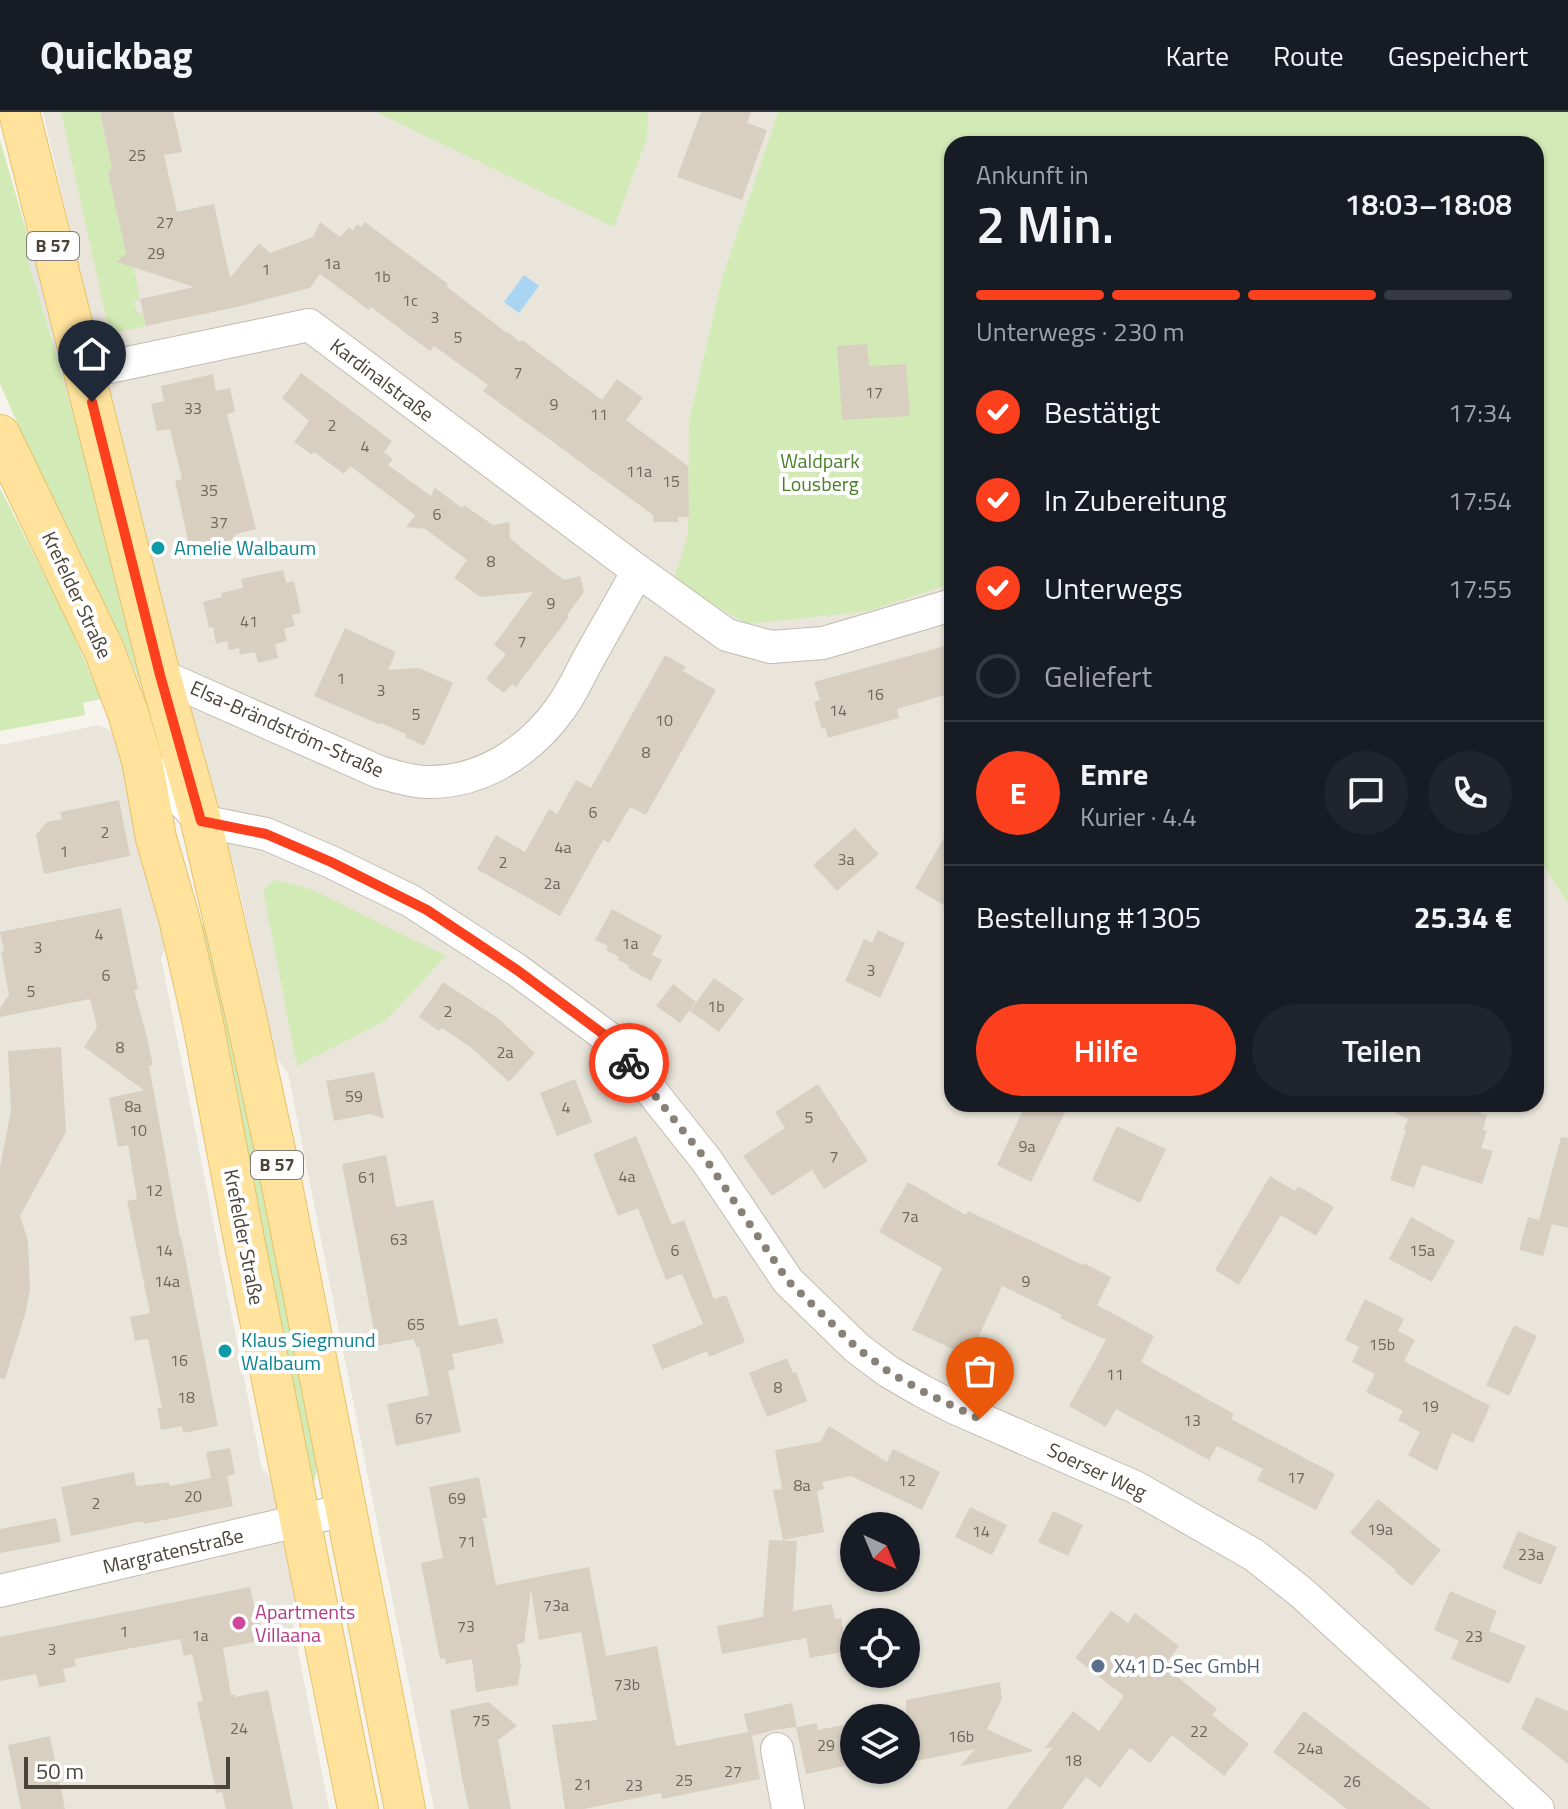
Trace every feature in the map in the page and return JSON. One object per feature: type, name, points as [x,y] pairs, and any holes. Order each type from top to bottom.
[{"type":"main road","name":"B 57","points":[[19,112],[160,675],[201,821],[245,1012],[405,1809]]},
{"type":"main road","name":"Krefelder Straße","points":[[0,435],[104,650],[142,760],[156,838],[179,918],[202,1018],[358,1809]]},
{"type":"street","name":"Kardinalstraße","points":[[85,372],[309,325],[638,571]]},
{"type":"street","points":[[638,571],[727,635],[771,647],[823,643],[944,607]]},
{"type":"street","name":"Elsa-Brändström-Straße","points":[[160,675],[379,772],[424,782],[454,781],[483,772],[515,755],[542,732],[562,707],[638,571]]},
{"type":"street","name":"Krefelder Straße","points":[[142,760],[201,821]]},
{"type":"street","name":"Soerser Weg","points":[[201,821],[266,834],[331,862],[427,910],[517,970],[610,1039],[707,1161],[788,1281],[857,1348],[922,1391],[1135,1487],[1254,1555],[1302,1593],[1538,1809]]},
{"type":"street","name":"Margratenstraße","points":[[0,1591],[345,1510]]},
{"type":"street","points":[[777,1749],[788,1809]]},
{"type":"shaded area","points":[[43,112],[778,112],[722,278],[689,421],[689,535],[674,582],[869,611],[944,586],[944,1112],[1544,1112],[1544,866],[1568,904],[1568,1809],[434,1809],[288,1073],[275,1055],[239,887],[192,721],[111,404]]},
{"type":"shaded area","points":[[28,237],[64,351],[98,481],[90,477],[26,253]]},
{"type":"shaded area","points":[[99,725],[112,731],[122,761],[166,947],[161,958],[262,1469],[271,1478],[295,1599],[291,1615],[329,1809],[0,1809],[0,745]]},
{"type":"green space","points":[[61,112],[100,112],[112,168],[108,174],[111,186],[115,185],[127,265],[134,268],[140,299],[134,301],[137,313],[143,313],[146,326],[118,332],[108,326]]},
{"type":"green space","points":[[376,112],[648,112],[647,138],[614,227]]},
{"type":"green space","name":"Waldpark Lousberg","points":[[778,112],[1568,112],[1568,904],[1544,866],[1544,136],[944,136],[944,586],[869,611],[748,624],[673,582],[688,535],[689,421],[722,278]]},
{"type":"green space","points":[[0,140],[28,237],[26,253],[90,477],[98,481],[154,717],[123,641],[0,384]]},
{"type":"green space","points":[[0,488],[68,622],[101,699],[83,703],[85,715],[0,731]]},
{"type":"green space","points":[[275,880],[311,889],[446,956],[386,1020],[297,1066],[263,890]]},
{"type":"green space","points":[[211,923],[318,1466],[312,1488],[197,925]]},
{"type":"water","points":[[524,275],[539,286],[519,313],[504,302]]},
{"type":"building","points":[[100,112],[173,112],[182,152],[164,155],[177,212],[214,204],[230,278],[259,243],[270,253],[313,237],[320,222],[340,237],[349,227],[353,230],[357,224],[361,227],[365,222],[507,333],[520,342],[522,340],[602,400],[617,379],[643,398],[626,420],[688,466],[689,517],[678,517],[678,522],[653,522],[653,515],[483,391],[488,385],[434,346],[430,351],[320,274],[310,288],[146,326],[140,299],[194,287],[117,262],[126,253],[108,173],[112,168]]},
{"type":"building","points":[[701,112],[751,112],[747,123],[767,130],[742,200],[677,177]]},
{"type":"building","points":[[867,344],[869,366],[906,364],[910,416],[842,420],[837,346]]},
{"type":"building","points":[[301,373],[392,441],[384,452],[393,459],[388,465],[431,496],[435,488],[493,525],[509,522],[510,538],[564,580],[580,576],[584,592],[516,687],[512,684],[504,693],[486,679],[506,654],[494,645],[533,592],[480,597],[454,578],[467,560],[425,529],[406,527],[415,515],[350,466],[344,474],[294,442],[309,421],[282,398]]},
{"type":"building","points":[[213,374],[216,391],[230,388],[235,412],[227,414],[256,529],[236,534],[231,540],[190,549],[175,481],[182,479],[170,429],[157,431],[151,404],[164,401],[161,386]]},
{"type":"building","points":[[283,570],[286,583],[294,581],[301,613],[292,615],[295,626],[284,629],[287,641],[275,644],[278,658],[258,663],[255,652],[240,655],[239,648],[229,650],[227,641],[216,644],[203,602],[222,597],[221,593],[243,588],[241,579]]},
{"type":"building","points":[[345,628],[396,652],[388,670],[419,668],[453,683],[424,746],[405,737],[406,734],[314,696]]},
{"type":"building","points":[[944,646],[944,695],[897,709],[899,718],[828,738],[814,702],[820,700],[814,682]]},
{"type":"building","points":[[665,655],[686,667],[683,671],[716,690],[646,815],[630,807],[609,843],[603,840],[560,916],[477,869],[496,835],[525,852],[549,809],[557,814],[576,780],[591,788]]},
{"type":"building","points":[[119,800],[130,856],[44,874],[36,835],[47,822],[62,819],[60,812]]},
{"type":"building","points":[[855,828],[879,854],[837,891],[813,865]]},
{"type":"building","points":[[944,838],[944,905],[915,888]]},
{"type":"building","points":[[121,908],[138,989],[134,990],[153,1065],[149,1066],[180,1237],[218,1426],[183,1433],[182,1426],[161,1430],[157,1408],[162,1408],[148,1339],[135,1341],[130,1317],[150,1313],[127,1201],[137,1199],[128,1145],[118,1147],[109,1098],[144,1090],[84,1047],[97,1027],[90,999],[0,1017],[0,1008],[9,995],[0,932]]},
{"type":"building","points":[[612,909],[662,936],[652,955],[662,960],[651,981],[628,968],[617,959],[619,957],[606,950],[608,946],[595,940]]},
{"type":"building","points":[[878,930],[905,943],[880,998],[845,981],[864,939],[872,943]]},
{"type":"building","points":[[714,978],[744,999],[719,1032],[690,1011]]},
{"type":"building","points":[[443,982],[499,1019],[535,1053],[509,1082],[473,1049],[419,1017]]},
{"type":"building","points":[[673,984],[696,1002],[680,1023],[656,1006]]},
{"type":"building","points":[[61,1047],[66,1132],[20,1216],[28,1241],[30,1288],[5,1379],[0,1378],[0,1167],[11,1111],[8,1051]]},
{"type":"building","points":[[374,1072],[384,1119],[370,1114],[334,1121],[326,1081]]},
{"type":"building","points":[[575,1079],[592,1122],[557,1136],[540,1093]]},
{"type":"building","points":[[818,1084],[868,1161],[824,1189],[812,1170],[772,1196],[743,1156],[785,1128],[775,1112]]},
{"type":"building","points":[[1022,1112],[1065,1112],[1031,1182],[997,1165]]},
{"type":"building","points":[[1394,1112],[1480,1112],[1487,1115],[1483,1130],[1487,1131],[1481,1148],[1493,1151],[1482,1184],[1422,1165],[1414,1188],[1390,1180],[1408,1119]]},
{"type":"building","points":[[1117,1126],[1166,1149],[1140,1203],[1092,1180]]},
{"type":"building","points":[[636,1136],[672,1225],[684,1220],[714,1299],[726,1295],[745,1342],[709,1357],[707,1351],[662,1370],[652,1345],[703,1324],[682,1274],[666,1280],[638,1208],[618,1216],[593,1154]]},
{"type":"building","points":[[1561,1137],[1568,1138],[1568,1228],[1552,1224],[1543,1256],[1519,1250],[1528,1217],[1539,1220]]},
{"type":"building","points":[[386,1155],[396,1207],[433,1200],[459,1326],[497,1318],[504,1343],[452,1354],[455,1369],[448,1371],[461,1432],[396,1446],[387,1404],[429,1395],[419,1347],[416,1347],[414,1339],[377,1346],[342,1164]]},
{"type":"building","points":[[1270,1176],[1295,1191],[1298,1186],[1334,1207],[1316,1236],[1281,1215],[1239,1285],[1215,1270]]},
{"type":"building","points":[[908,1182],[966,1215],[968,1211],[1111,1277],[1097,1305],[1154,1336],[1141,1362],[1234,1414],[1231,1419],[1335,1474],[1316,1510],[1257,1480],[1263,1469],[1217,1446],[1209,1460],[1116,1409],[1106,1427],[1069,1406],[1106,1340],[1002,1286],[969,1357],[912,1330],[942,1268],[879,1232]]},
{"type":"building","points":[[1411,1217],[1455,1241],[1432,1282],[1389,1259]]},
{"type":"building","points":[[1365,1299],[1404,1319],[1398,1331],[1415,1340],[1404,1361],[1490,1406],[1473,1443],[1452,1433],[1437,1471],[1408,1455],[1420,1432],[1398,1420],[1403,1411],[1366,1392],[1375,1374],[1352,1362],[1359,1347],[1345,1340]]},
{"type":"building","points":[[1514,1325],[1537,1336],[1509,1396],[1486,1385]]},
{"type":"building","points":[[787,1358],[807,1401],[767,1417],[749,1373]]},
{"type":"building","points":[[829,1426],[887,1462],[893,1449],[940,1472],[922,1510],[851,1476],[822,1482],[824,1489],[817,1491],[824,1532],[783,1540],[773,1490],[782,1489],[775,1450],[820,1442]]},
{"type":"building","points":[[230,1448],[235,1474],[227,1476],[233,1506],[71,1536],[61,1487],[134,1472],[136,1486],[169,1482],[170,1486],[211,1478],[206,1452]]},
{"type":"building","points":[[479,1477],[487,1518],[483,1518],[496,1585],[589,1567],[606,1656],[657,1646],[676,1746],[748,1732],[744,1714],[792,1703],[797,1727],[817,1723],[818,1730],[840,1726],[840,1767],[806,1774],[796,1727],[774,1730],[752,1736],[760,1779],[662,1799],[661,1793],[584,1809],[565,1809],[552,1725],[597,1720],[581,1632],[539,1640],[531,1590],[524,1643],[517,1644],[521,1665],[518,1685],[476,1692],[472,1659],[446,1664],[445,1658],[440,1659],[421,1563],[443,1558],[429,1487]]},
{"type":"building","points":[[1378,1499],[1441,1550],[1412,1586],[1350,1533]]},
{"type":"building","points":[[970,1507],[1007,1525],[992,1555],[955,1537]]},
{"type":"building","points":[[1053,1511],[1083,1525],[1068,1556],[1038,1542]]},
{"type":"building","points":[[56,1518],[61,1542],[0,1553],[0,1529]]},
{"type":"building","points":[[1518,1531],[1557,1547],[1541,1585],[1502,1568]]},
{"type":"building","points":[[769,1540],[797,1541],[793,1611],[832,1604],[835,1619],[840,1618],[840,1652],[810,1658],[806,1638],[722,1654],[717,1626],[763,1617]]},
{"type":"building","points":[[250,1587],[263,1640],[223,1648],[231,1695],[235,1694],[235,1697],[268,1690],[293,1809],[226,1809],[222,1792],[216,1793],[197,1702],[203,1701],[192,1654],[184,1656],[180,1639],[74,1659],[76,1666],[63,1669],[66,1682],[39,1687],[36,1674],[0,1681],[0,1637]]},
{"type":"building","points":[[1450,1591],[1497,1611],[1489,1631],[1526,1646],[1509,1684],[1451,1659],[1459,1641],[1434,1630]]},
{"type":"building","points":[[1111,1611],[1128,1623],[1135,1613],[1179,1646],[1164,1666],[1217,1709],[1212,1715],[1249,1744],[1224,1776],[1172,1735],[1150,1763],[1130,1748],[1100,1788],[1086,1777],[1062,1809],[1007,1809],[1053,1747],[1044,1749],[1073,1711],[1099,1731],[1124,1696],[1075,1658]]},
{"type":"building","points":[[1000,1682],[1002,1699],[987,1729],[1034,1751],[960,1766],[975,1749],[920,1760],[920,1704],[906,1704],[906,1700]]},
{"type":"building","points":[[1536,1697],[1568,1711],[1568,1764],[1521,1729]]},
{"type":"building","points":[[489,1702],[517,1726],[498,1740],[511,1809],[469,1809],[462,1778],[450,1710]]},
{"type":"building","points":[[1304,1711],[1431,1809],[1347,1809],[1273,1752]]},
{"type":"building","points":[[50,1736],[65,1809],[21,1809],[8,1745]]},
{"type":"way so far","points":[[629,1063],[707,1161],[788,1281],[857,1348],[889,1372],[980,1419]]},
{"type":"place","name":"Amelie Walbaum","points":[[158,548]]},
{"type":"place","name":"Klaus Siegmund Walbaum","points":[[225,1351]]},
{"type":"place","name":"Apartments Villaana","points":[[239,1623]]},
{"type":"place","name":"X41 D-Sec GmbH","points":[[1098,1666]]},
{"type":"route","points":[[92,402],[160,675],[201,821],[266,834],[331,862],[427,910],[517,970],[610,1039],[629,1063]]}]
